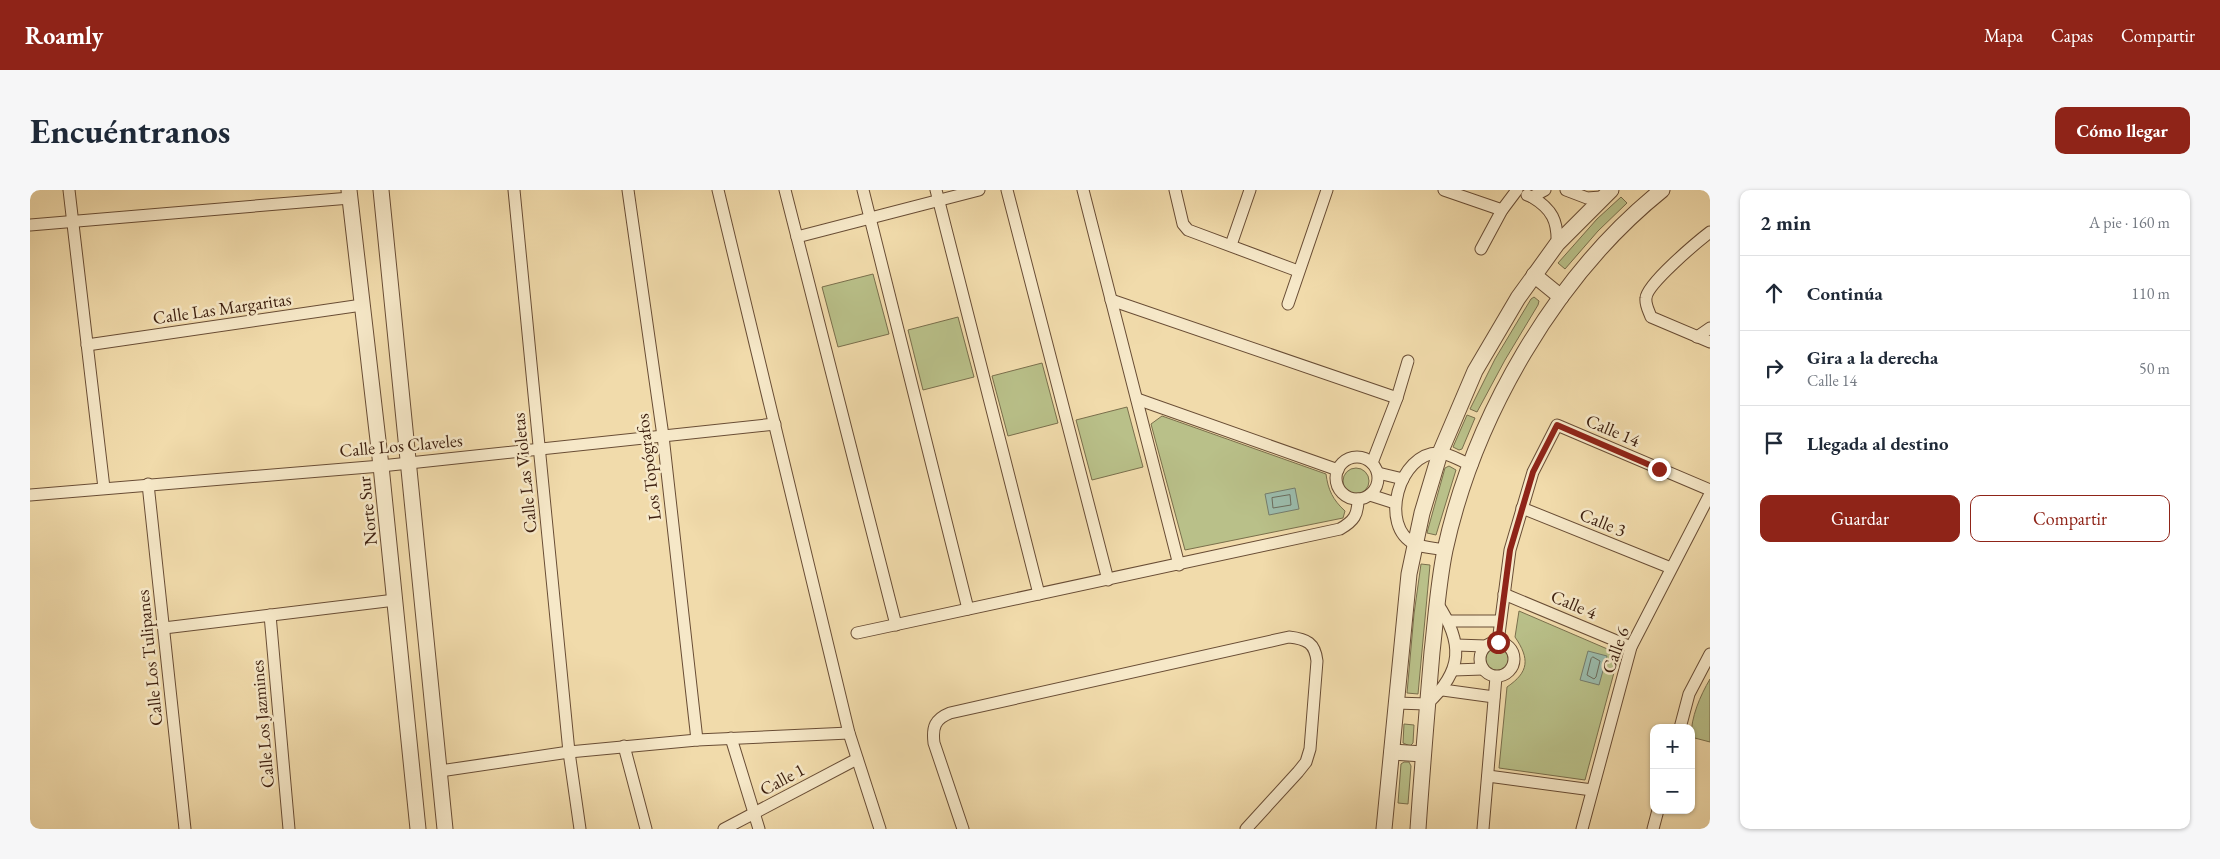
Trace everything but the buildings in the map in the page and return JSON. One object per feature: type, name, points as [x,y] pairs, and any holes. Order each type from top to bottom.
[{"type":"street","points":[[69,190],[104,488]]},
{"type":"street","points":[[381,190],[445,829]]},
{"type":"street","name":"Calle Las Violetas","points":[[514,190],[569,752],[580,829]]},
{"type":"street","name":"Los Topógrafos","points":[[628,190],[663,436],[697,740]]},
{"type":"street","points":[[718,190],[850,733],[880,829]]},
{"type":"street","points":[[785,190],[896,625]]},
{"type":"street","points":[[863,190],[968,609]]},
{"type":"street","points":[[797,237],[871,218],[937,195],[980,190]]},
{"type":"street","points":[[1008,190],[1108,580]]},
{"type":"street","points":[[1083,190],[1179,565]]},
{"type":"street","points":[[1175,190],[1184,224],[1188,230],[1298,271]]},
{"type":"street","points":[[1231,246],[1250,190]]},
{"type":"street","points":[[1288,304],[1326,190]]},
{"type":"street","points":[[1444,190],[1502,210]]},
{"type":"street","points":[[1481,249],[1502,210],[1516,190],[1544,204],[1553,216],[1558,230],[1556,244]]},
{"type":"street","points":[[1532,197],[1545,190]]},
{"type":"street","points":[[1566,190],[1587,198],[1606,194]]},
{"type":"street","points":[[1418,829],[1427,704],[1437,603],[1446,550],[1472,465],[1491,416],[1514,369],[1536,332],[1561,297],[1619,229],[1655,192]]},
{"type":"street","points":[[30,225],[349,194]]},
{"type":"street","name":"Norte Sur","points":[[349,194],[381,466],[418,829]]},
{"type":"street","points":[[1384,829],[1405,606],[1414,544],[1440,453],[1475,371],[1497,332],[1556,244],[1606,194]]},
{"type":"street","points":[[937,195],[1040,594]]},
{"type":"street","points":[[1710,232],[1667,270],[1650,289],[1646,297],[1647,308],[1651,317],[1710,342]]},
{"type":"street","points":[[1534,275],[1561,297]]},
{"type":"street","points":[[1112,300],[1397,398]]},
{"type":"street","name":"Calle Las Margaritas","points":[[87,345],[362,305]]},
{"type":"street","points":[[1697,337],[1710,328]]},
{"type":"street","points":[[1402,479],[1375,468],[1363,458],[1353,458],[1344,462],[1338,470],[1337,484],[1345,495],[1358,499],[1370,495],[1377,486],[1375,468],[1408,361]]},
{"type":"street","points":[[1137,399],[1338,470]]},
{"type":"street","name":"Calle Los Claveles","points":[[30,495],[381,466],[775,424]]},
{"type":"street","name":"Calle 14","points":[[1522,508],[1533,472],[1557,425],[1710,490]]},
{"type":"street","points":[[1446,550],[1414,544],[1402,533],[1397,519],[1395,503],[1402,479],[1410,468],[1423,456],[1440,453],[1472,465]]},
{"type":"street","name":"Calle Los Tulipanes","points":[[148,484],[185,829]]},
{"type":"street","name":"Calle 6","points":[[1582,829],[1631,647],[1710,494]]},
{"type":"street","points":[[1370,495],[1395,503]]},
{"type":"street","points":[[857,633],[1340,529],[1353,521],[1358,511],[1358,499]]},
{"type":"street","points":[[1498,642],[1510,550],[1522,508]]},
{"type":"street","name":"Calle 3","points":[[1522,508],[1671,568]]},
{"type":"street","name":"Calle 4","points":[[1504,594],[1631,647]]},
{"type":"street","points":[[164,628],[395,600]]},
{"type":"street","points":[[1396,703],[1427,704],[1443,690],[1453,670],[1456,645],[1449,620],[1437,603]]},
{"type":"street","name":"Calle Los Jazmines","points":[[270,615],[289,829]]},
{"type":"street","points":[[1449,620],[1500,622]]},
{"type":"street","points":[[963,829],[934,743],[933,733],[935,724],[941,716],[1289,637],[1302,638],[1311,643],[1316,656],[1310,749],[1306,762],[1298,772],[1246,829]]},
{"type":"street","points":[[1453,670],[1482,669],[1491,676],[1496,677],[1502,676],[1510,670],[1514,660],[1511,650],[1498,642],[1486,646],[1456,645]]},
{"type":"street","points":[[1482,669],[1480,657],[1486,646]]},
{"type":"street","points":[[1681,724],[1689,694],[1710,654]]},
{"type":"street","points":[[1483,829],[1496,677]]},
{"type":"street","points":[[1443,690],[1494,697]]},
{"type":"street","points":[[440,771],[624,746],[697,740],[850,733]]},
{"type":"street","points":[[732,738],[759,829]]},
{"type":"street","points":[[624,746],[646,829]]},
{"type":"street","points":[[1392,752],[1423,754]]},
{"type":"street","name":"Calle 1","points":[[724,829],[857,759]]},
{"type":"street","points":[[1488,776],[1592,790]]},
{"type":"street","points":[[1653,829],[1657,814]]},
{"type":"green space","points":[[1621,197],[1627,203],[1598,231],[1565,269],[1558,263],[1597,219]]},
{"type":"green space","points":[[873,274],[889,334],[838,347],[822,287]]},
{"type":"green space","points":[[1534,297],[1539,301],[1538,305],[1477,412],[1470,409],[1495,359]]},
{"type":"green space","points":[[958,317],[974,377],[923,390],[908,330]]},
{"type":"green space","points":[[1042,363],[1058,423],[1008,436],[992,376]]},
{"type":"green space","points":[[1127,407],[1143,467],[1092,480],[1076,420]]},
{"type":"green space","points":[[1467,415],[1475,418],[1462,449],[1459,450],[1453,447]]},
{"type":"green space","points":[[1162,416],[1326,474],[1332,494],[1345,511],[1343,518],[1185,550],[1151,424]]},
{"type":"green space","points":[[1449,466],[1456,470],[1436,535],[1427,533],[1445,468]]},
{"type":"green space","points":[[1356,468],[1365,472],[1369,481],[1365,490],[1356,494],[1347,490],[1343,481],[1347,472]]},
{"type":"green space","points":[[1421,564],[1430,565],[1418,694],[1407,693],[1414,614]]},
{"type":"green space","points":[[1519,611],[1619,654],[1585,780],[1499,768],[1507,687],[1520,676],[1525,665],[1523,652],[1515,637]]},
{"type":"green space","points":[[1497,647],[1506,651],[1510,660],[1506,669],[1497,673],[1488,669],[1484,660],[1488,651]]},
{"type":"green space","points":[[1710,679],[1710,742],[1695,738],[1695,724],[1693,724],[1703,692]]},
{"type":"green space","points":[[1404,724],[1414,725],[1413,743],[1410,746],[1403,743]]},
{"type":"green space","points":[[1409,762],[1411,766],[1408,804],[1398,803],[1401,764]]},
{"type":"water","points":[[1295,488],[1299,509],[1269,515],[1265,494]]},
{"type":"water","points":[[1588,651],[1607,656],[1599,685],[1580,680]]},
{"type":"route","points":[[1498,642],[1510,550],[1533,472],[1557,425],[1659,469]]}]
